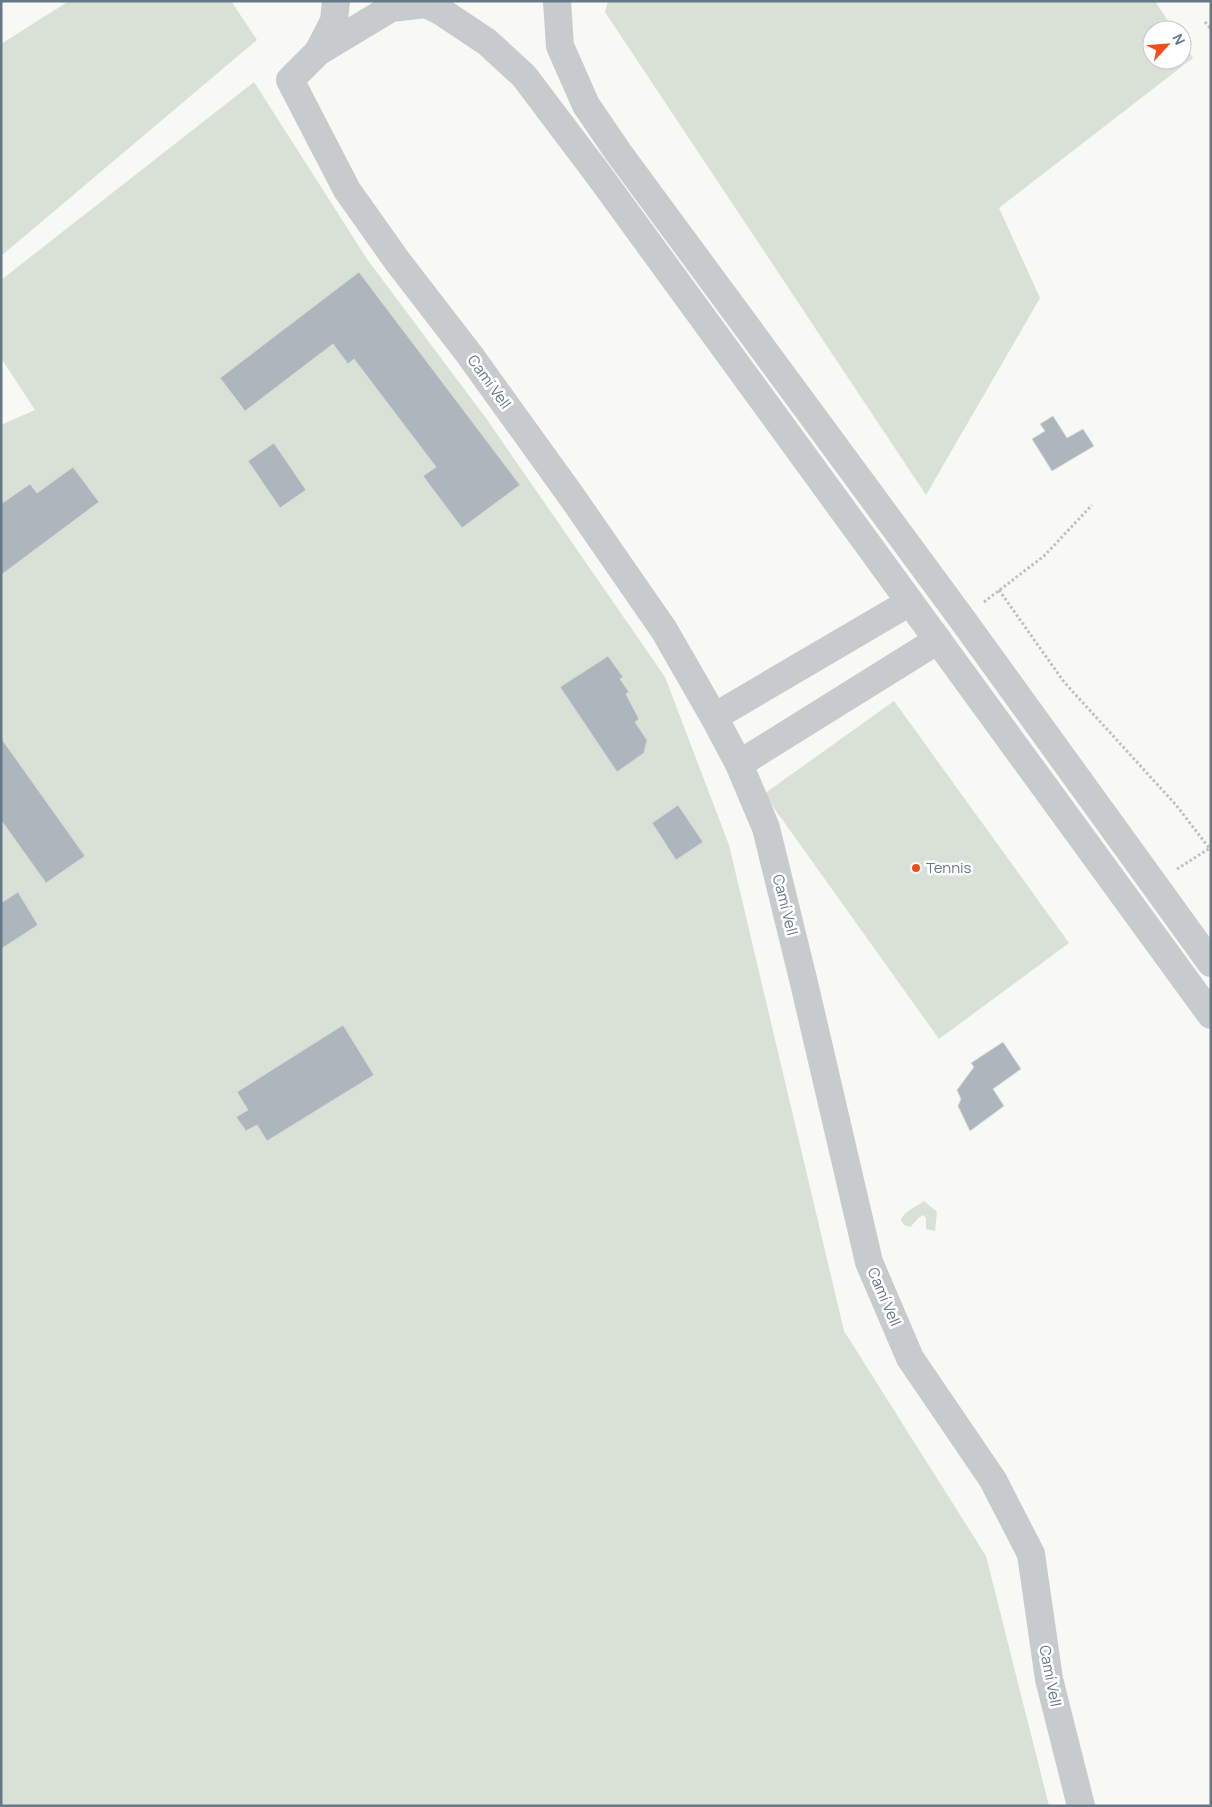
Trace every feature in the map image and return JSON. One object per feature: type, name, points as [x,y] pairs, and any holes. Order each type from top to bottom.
[{"type":"street","name":"Camí Vell","points":[[318,52],[334,21],[336,1]]},
{"type":"street","points":[[557,1],[560,46],[586,105],[618,152],[962,619],[1211,963]]},
{"type":"street","name":"Camí Vell","points":[[423,3],[391,8],[318,52],[290,80],[347,190],[398,262],[469,354],[572,497],[664,630],[739,764],[766,828],[869,1262],[910,1358],[993,1480],[1031,1554],[1049,1679],[1080,1806]]},
{"type":"street","points":[[423,3],[442,12],[487,42],[524,76],[598,174],[1211,1016]]},
{"type":"street","points":[[714,717],[910,602]]},
{"type":"street","points":[[739,764],[938,640]]},
{"type":"path","points":[[1206,22],[1211,29]]},
{"type":"path","points":[[962,619],[1044,556],[1092,505]]},
{"type":"path","points":[[999,590],[1064,682],[1176,805],[1210,848],[1153,883]]},
{"type":"shaded area","points":[[69,1],[231,1],[257,40],[1,256],[1,44]]},
{"type":"shaded area","points":[[608,1],[1155,1],[1167,20],[1142,20],[1142,70],[1177,70],[999,208],[1040,298],[926,495],[605,12]]},
{"type":"shaded area","points":[[254,82],[367,259],[488,421],[665,677],[729,845],[844,1331],[986,1556],[1049,1806],[1,1806],[1,425],[35,410],[1,358],[1,280]]},
{"type":"shaded area","name":"Tennis","points":[[894,701],[1069,943],[939,1039],[764,794]]},
{"type":"shaded area","points":[[924,1201],[937,1212],[935,1231],[926,1229],[926,1218],[923,1215],[910,1227],[904,1225],[901,1220],[907,1212]]},
{"type":"building","points":[[359,272],[520,485],[462,528],[423,476],[436,467],[354,359],[348,364],[333,344],[245,411],[220,378]]},
{"type":"building","points":[[1053,416],[1067,438],[1083,429],[1094,446],[1052,471],[1032,439],[1045,431],[1040,424]]},
{"type":"building","points":[[274,443],[306,490],[280,508],[248,461]]},
{"type":"building","points":[[73,467],[99,502],[1,575],[1,504],[30,484],[37,493]]},
{"type":"building","points":[[608,656],[623,677],[620,679],[629,692],[626,694],[639,719],[635,722],[647,740],[644,753],[617,772],[560,687]]},
{"type":"building","points":[[1,738],[85,856],[46,883],[1,820]]},
{"type":"building","points":[[678,805],[703,842],[676,860],[652,823]]},
{"type":"building","points":[[18,892],[38,925],[1,949],[1,903]]},
{"type":"building","points":[[343,1025],[374,1075],[267,1141],[257,1125],[246,1131],[236,1117],[248,1110],[237,1092]]},
{"type":"building","points":[[1003,1042],[1021,1069],[993,1089],[1004,1106],[970,1131],[958,1106],[961,1099],[957,1090],[974,1067],[971,1063]]},
{"type":"place","name":"Tennis","points":[[916,868]]}]
